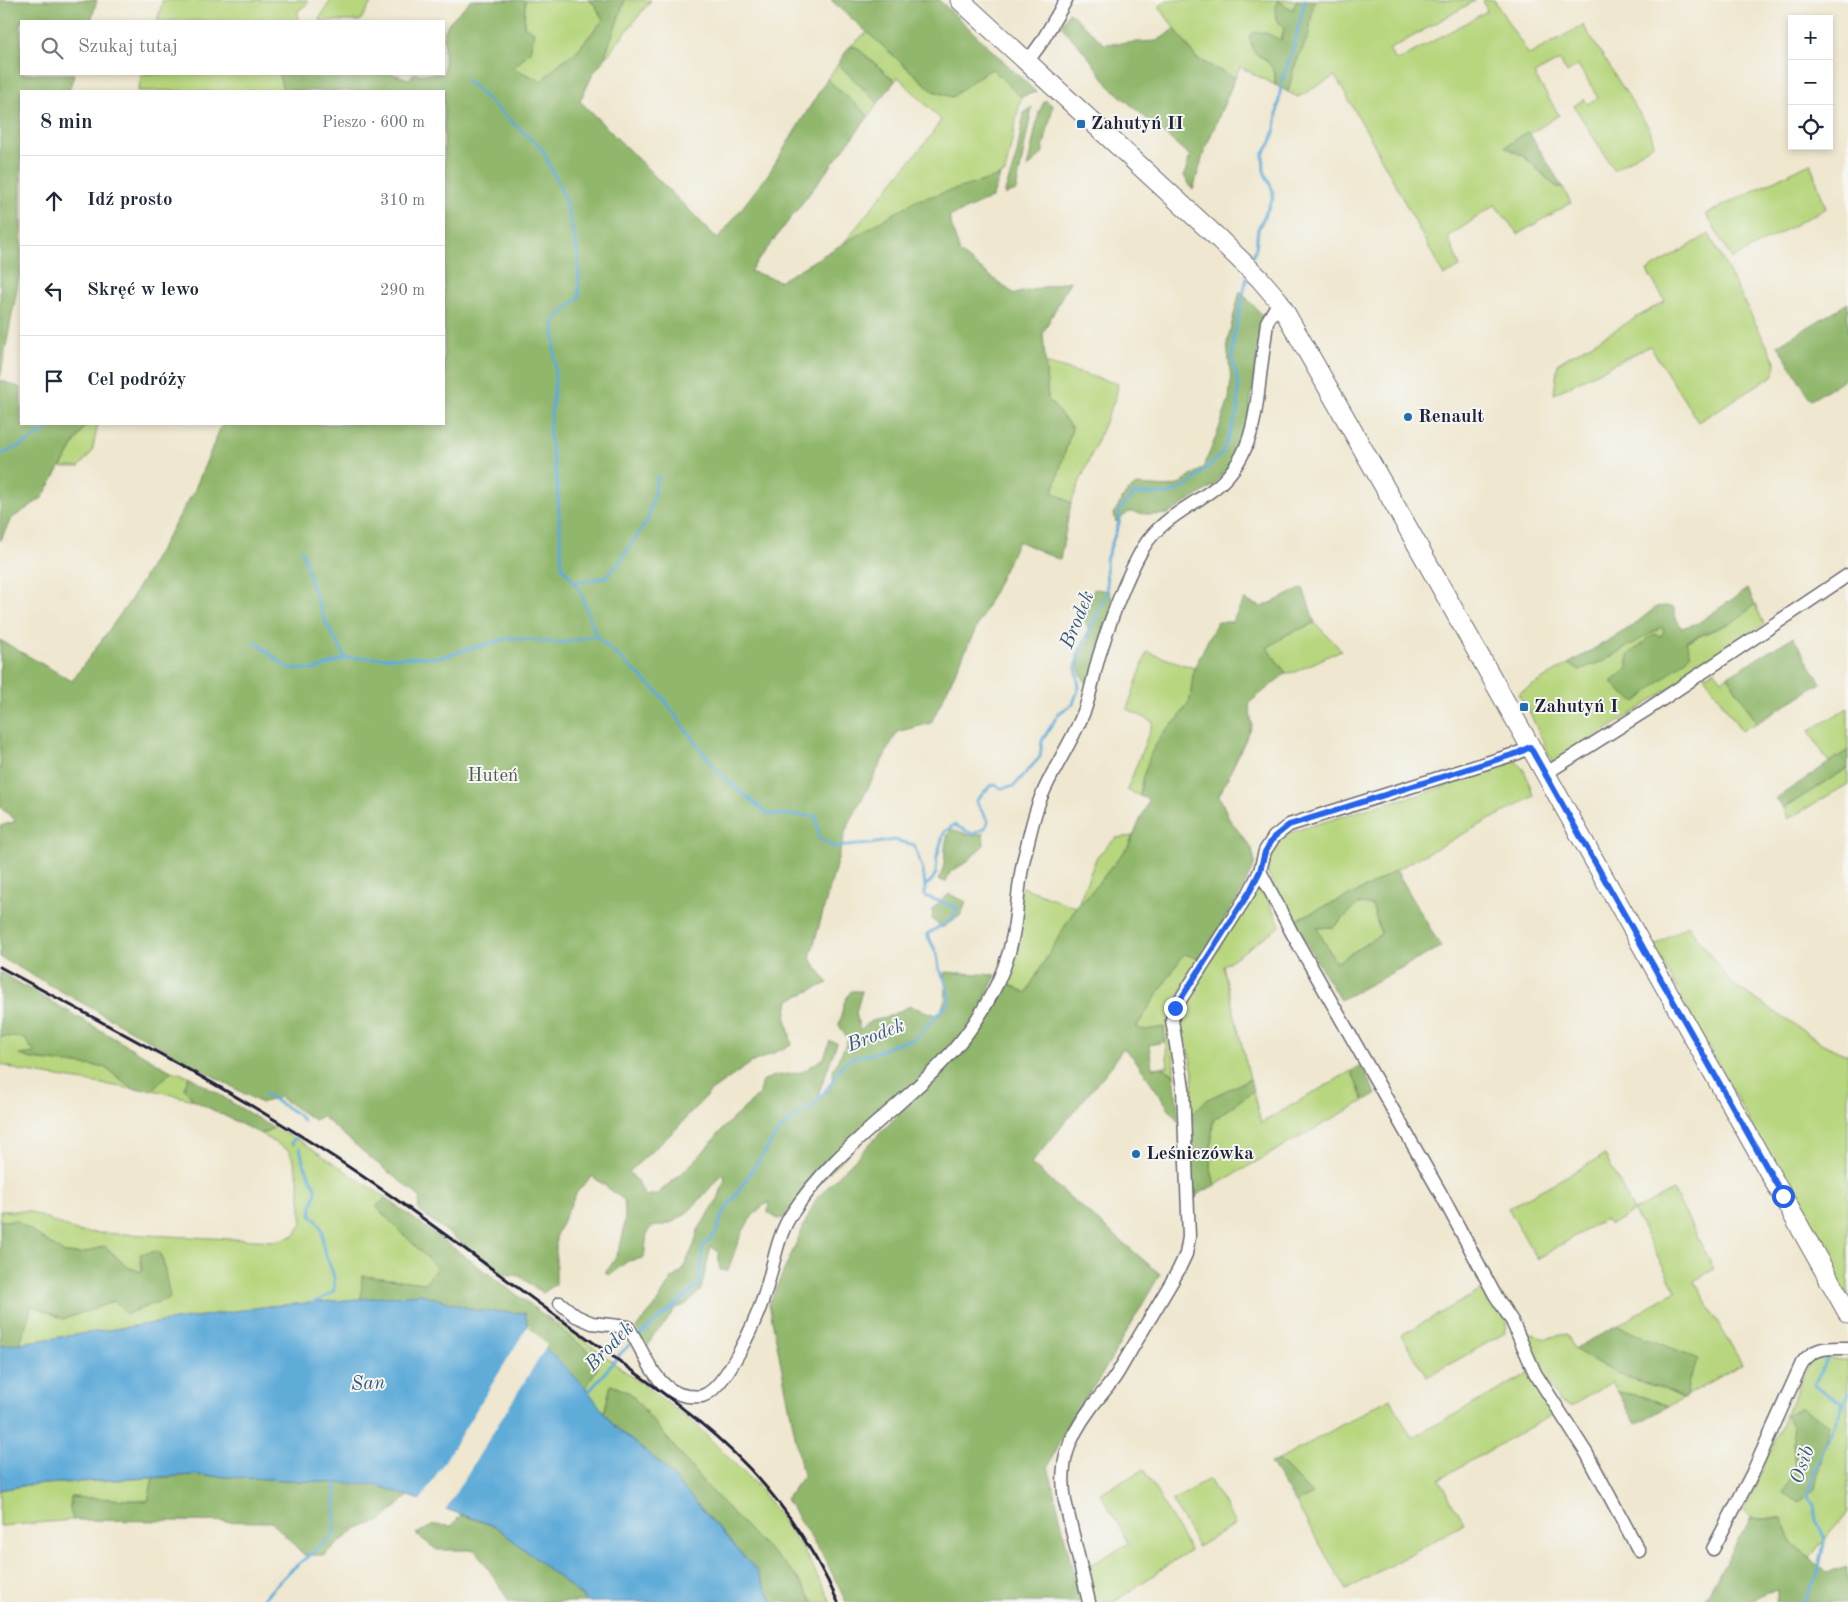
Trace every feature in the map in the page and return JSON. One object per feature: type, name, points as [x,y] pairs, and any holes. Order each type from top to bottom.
[{"type":"main road","points":[[960,0],[1248,266],[1267,286],[1280,304],[1848,1312]]},
{"type":"street","points":[[1028,61],[1041,43],[1066,0]]},
{"type":"street","points":[[560,1303],[576,1316],[592,1324],[628,1326],[653,1373],[671,1389],[683,1396],[701,1397],[711,1390],[726,1374],[743,1344],[763,1299],[782,1230],[813,1184],[834,1161],[939,1067],[974,1026],[991,996],[1006,960],[1013,935],[1022,865],[1040,799],[1086,706],[1108,629],[1132,570],[1144,547],[1156,530],[1214,489],[1230,474],[1244,454],[1252,433],[1256,414],[1267,322],[1280,304]]},
{"type":"street","points":[[1545,774],[1645,711],[1848,575]]},
{"type":"street","points":[[1090,1602],[1062,1487],[1063,1465],[1072,1436],[1120,1370],[1178,1271],[1186,1254],[1190,1237],[1183,1088],[1172,1020],[1175,1008],[1236,915],[1260,871],[1265,852],[1274,837],[1289,825],[1518,753],[1530,747]]},
{"type":"street","points":[[1260,871],[1292,933],[1441,1194],[1495,1295],[1512,1321],[1536,1373],[1587,1454],[1640,1551]]},
{"type":"street","points":[[1713,1550],[1744,1490],[1802,1363],[1808,1354],[1822,1348],[1848,1348]]},
{"type":"green space","points":[[0,0],[97,0],[91,20],[20,20],[20,75],[74,75],[69,90],[20,90],[20,272],[0,378]]},
{"type":"green space","points":[[163,0],[307,0],[308,3],[298,11],[298,20],[157,20]]},
{"type":"green space","points":[[331,0],[373,0],[361,20],[319,20]]},
{"type":"green space","name":"Huteń","points":[[471,0],[525,0],[524,26],[534,32],[530,52],[513,68],[541,81],[562,61],[576,52],[603,20],[595,5],[589,0],[625,0],[603,61],[594,72],[580,101],[718,239],[769,173],[827,79],[869,116],[750,271],[780,281],[915,201],[1000,176],[992,198],[949,217],[960,253],[1014,294],[1070,281],[1043,333],[1048,399],[1072,428],[1053,492],[1071,503],[1060,560],[1018,541],[931,723],[897,732],[846,830],[810,958],[828,983],[789,1000],[786,1018],[792,1045],[751,1063],[711,1091],[676,1129],[629,1172],[637,1180],[645,1196],[657,1194],[681,1174],[728,1123],[760,1094],[762,1081],[774,1076],[802,1072],[824,1058],[830,1041],[837,1043],[818,1095],[830,1090],[834,1068],[848,1040],[839,1025],[844,1003],[851,991],[862,991],[856,1013],[860,1030],[871,1021],[885,1018],[910,1006],[939,1016],[946,997],[945,972],[996,975],[977,1015],[953,1046],[786,1217],[778,1219],[768,1213],[769,1202],[761,1208],[742,1232],[728,1271],[720,1270],[718,1252],[711,1246],[701,1290],[685,1305],[675,1308],[665,1324],[654,1334],[648,1346],[645,1347],[636,1328],[655,1306],[672,1278],[682,1271],[694,1245],[698,1230],[718,1199],[725,1179],[723,1174],[683,1216],[663,1225],[651,1227],[647,1233],[644,1258],[628,1261],[609,1275],[605,1272],[616,1258],[622,1239],[625,1218],[624,1200],[592,1176],[577,1192],[556,1235],[556,1284],[543,1293],[519,1276],[503,1274],[418,1210],[420,1197],[322,1116],[314,1120],[279,1097],[261,1103],[0,957],[0,826],[16,821],[0,807],[0,640],[72,681],[130,601],[194,491],[222,425],[445,425],[445,90],[283,90],[279,75],[396,75],[409,79],[412,75],[445,75],[445,31],[449,22]]},
{"type":"green space","points":[[525,0],[589,0],[595,5],[603,20],[576,52],[562,61],[541,81],[513,68],[530,52],[524,26]]},
{"type":"green space","points":[[625,0],[651,0],[603,61]]},
{"type":"green space","points":[[831,0],[939,0],[1036,92],[1021,97],[992,69],[952,97],[933,91]]},
{"type":"green space","points":[[1167,0],[1297,0],[1292,10],[1275,17],[1284,29],[1280,40],[1254,52],[1273,69],[1275,85],[1240,67],[1235,78],[1197,59],[1159,7]]},
{"type":"green space","points":[[1278,0],[1292,10],[1297,0],[1314,0],[1309,34],[1294,68],[1288,92],[1275,85],[1275,72],[1266,60],[1254,52],[1249,36],[1253,33],[1261,32],[1281,40],[1284,29],[1276,15],[1275,8]]},
{"type":"green space","points":[[1314,0],[1476,0],[1389,50],[1397,61],[1487,11],[1483,0],[1494,0],[1529,55],[1583,25],[1650,130],[1654,144],[1614,170],[1574,106],[1584,99],[1588,104],[1598,97],[1578,65],[1567,73],[1560,60],[1534,74],[1559,115],[1530,134],[1527,132],[1505,147],[1523,156],[1555,186],[1563,188],[1571,203],[1518,234],[1495,205],[1448,237],[1460,267],[1444,276],[1335,76],[1298,97],[1288,92],[1294,68],[1309,34]]},
{"type":"green space","points":[[1069,12],[1104,44],[1157,41],[1175,29],[1197,59],[1235,78],[1204,152],[1193,190],[1184,176],[1190,156],[1109,86],[1087,55],[1061,26]]},
{"type":"green space","points":[[868,32],[933,91],[952,97],[992,69],[1021,97],[1005,173],[844,243],[930,137],[941,120],[898,77],[895,81],[856,47],[849,47]]},
{"type":"green space","points":[[849,47],[856,47],[895,81],[878,103],[838,64]]},
{"type":"green space","points":[[838,64],[878,103],[869,116],[827,79]]},
{"type":"green space","points":[[142,75],[279,75],[283,90],[138,90]]},
{"type":"green space","points":[[1045,100],[1053,106],[1042,154],[1027,169],[1039,112]]},
{"type":"green space","points":[[1032,107],[1016,191],[1004,195],[1017,154],[1024,113]]},
{"type":"green space","points":[[1527,132],[1563,188],[1555,186],[1524,156],[1505,147]]},
{"type":"green space","points":[[1810,163],[1826,208],[1732,259],[1706,214]]},
{"type":"green space","points":[[1709,234],[1775,361],[1774,375],[1698,422],[1650,346],[1554,394],[1558,363],[1665,301],[1647,271]]},
{"type":"green space","points":[[1240,291],[1263,316],[1244,447],[1213,486],[1168,514],[1157,515],[1129,512],[1116,522],[1114,513],[1126,493],[1136,485],[1168,487],[1178,485],[1203,468],[1229,400],[1231,379],[1227,343]]},
{"type":"green space","points":[[1848,303],[1848,377],[1811,400],[1778,345]]},
{"type":"green space","points":[[1045,363],[1118,384],[1116,396],[1071,503],[1053,492],[1072,428],[1048,399]]},
{"type":"green space","points":[[0,380],[20,388],[20,425],[85,425],[42,498],[11,519],[0,541]]},
{"type":"green space","points":[[85,425],[98,425],[92,452],[79,467],[61,467]]},
{"type":"green space","points":[[1303,588],[1315,623],[1288,634],[1267,648],[1286,673],[1249,703],[1252,726],[1219,796],[1230,820],[1252,849],[1255,863],[1239,896],[1200,959],[1184,954],[1136,1027],[1145,1030],[1164,1027],[1164,1042],[1149,1045],[1152,1068],[1161,1067],[1174,1074],[1179,1123],[1134,1058],[1123,1048],[1113,1064],[1031,1164],[1160,1274],[1101,1376],[1070,1420],[1048,1466],[1080,1602],[846,1602],[826,1561],[786,1499],[803,1476],[769,1304],[816,1199],[975,1036],[1004,981],[1026,993],[1079,902],[1087,897],[1128,847],[1149,800],[1140,796],[1142,780],[1151,753],[1163,733],[1179,718],[1190,700],[1194,668],[1217,622],[1232,622],[1244,600],[1262,607]]},
{"type":"green space","points":[[1094,589],[1109,591],[1114,604],[1089,686],[1080,673],[1079,659],[1089,639],[1089,630],[1084,619]]},
{"type":"green space","points":[[1747,589],[1755,604],[1737,620],[1686,641],[1691,655],[1636,702],[1621,692],[1611,682],[1628,668],[1628,655],[1654,634],[1661,636],[1664,631],[1662,627],[1603,661],[1579,670],[1568,664],[1631,627],[1656,607],[1666,606],[1674,608],[1675,616],[1681,628],[1698,623]]},
{"type":"green space","points":[[1755,604],[1764,624],[1633,713],[1553,764],[1530,713],[1518,694],[1568,664],[1579,670],[1603,661],[1662,626],[1664,631],[1661,637],[1628,655],[1686,642],[1737,620]]},
{"type":"green space","points":[[1315,623],[1341,650],[1295,672],[1286,673],[1267,648],[1288,634]]},
{"type":"green space","points":[[1793,637],[1821,683],[1757,723],[1728,676]]},
{"type":"green space","points":[[1147,652],[1194,668],[1190,700],[1179,718],[1163,733],[1142,780],[1140,796],[1127,790],[1153,722],[1127,709]]},
{"type":"green space","points":[[1714,670],[1722,680],[1728,676],[1757,723],[1741,730],[1704,676]]},
{"type":"green space","points":[[1848,708],[1848,750],[1829,763],[1809,731]]},
{"type":"green space","points":[[1848,750],[1848,768],[1784,808],[1775,799]]},
{"type":"green space","points":[[1516,761],[1524,770],[1534,796],[1368,887],[1293,921],[1267,872],[1269,858],[1276,843],[1288,833],[1386,803],[1420,795]]},
{"type":"green space","points":[[1848,768],[1848,784],[1788,819],[1784,808]]},
{"type":"green space","points":[[951,829],[973,836],[983,833],[984,845],[967,862],[950,872],[946,882],[938,880],[944,867],[946,841]]},
{"type":"green space","points":[[1133,836],[1128,847],[1087,897],[1079,902],[1097,856],[1116,838]]},
{"type":"green space","points":[[1396,870],[1441,947],[1340,1000],[1293,921],[1368,887]],"holes":[[[1358,904],[1372,905],[1381,934],[1336,963],[1317,928],[1334,927]]]},
{"type":"green space","points":[[1022,887],[1076,907],[1026,993],[1004,981]]},
{"type":"green space","points":[[1259,888],[1264,890],[1280,926],[1223,966],[1250,1079],[1206,1100],[1191,1115],[1193,1072],[1187,1044],[1176,1026],[1177,1015],[1252,894]]},
{"type":"green space","points":[[949,894],[966,902],[961,915],[942,928],[932,919],[933,908]]},
{"type":"green space","points":[[1358,904],[1372,905],[1381,934],[1336,963],[1317,928],[1334,927]]},
{"type":"green space","points":[[1688,925],[1731,983],[1823,1044],[1848,1054],[1848,1299],[1654,946]]},
{"type":"green space","points":[[1184,953],[1200,959],[1172,1008],[1174,1074],[1161,1067],[1168,1067],[1164,1027],[1145,1030],[1136,1028]]},
{"type":"green space","points":[[0,972],[171,1071],[153,1090],[134,1089],[104,1067],[32,1059],[19,1055],[35,1053],[24,1038],[0,1036]]},
{"type":"green space","points":[[0,1036],[24,1038],[35,1053],[21,1055],[32,1059],[104,1067],[134,1089],[21,1071],[0,1064]]},
{"type":"green space","points":[[1361,1066],[1376,1094],[1364,1101],[1351,1071]]},
{"type":"green space","points":[[171,1071],[189,1076],[184,1088],[193,1100],[153,1090]]},
{"type":"green space","points":[[1351,1071],[1364,1101],[1215,1185],[1210,1166],[1213,1120],[1253,1091],[1261,1123]]},
{"type":"green space","points":[[189,1076],[273,1128],[261,1134],[193,1100],[184,1088]]},
{"type":"green space","points":[[1250,1079],[1253,1091],[1213,1120],[1210,1166],[1215,1185],[1193,1197],[1191,1115],[1206,1100]]},
{"type":"green space","points":[[273,1128],[294,1139],[296,1138],[386,1198],[376,1207],[437,1268],[425,1283],[363,1276],[361,1299],[269,1306],[20,1343],[32,1305],[64,1319],[115,1301],[127,1314],[170,1297],[142,1272],[127,1267],[105,1246],[81,1254],[64,1253],[17,1221],[0,1221],[0,1211],[28,1211],[79,1232],[277,1241],[295,1235],[302,1223],[299,1183],[294,1161],[289,1151],[261,1134]]},
{"type":"green space","points":[[1605,1155],[1634,1211],[1673,1190],[1714,1269],[1694,1281],[1742,1364],[1686,1396],[1689,1379],[1698,1359],[1617,1326],[1676,1291],[1634,1212],[1610,1225],[1604,1219],[1537,1259],[1508,1208]]},
{"type":"green space","points":[[386,1198],[544,1315],[601,1361],[586,1388],[528,1330],[525,1313],[478,1311],[421,1294],[361,1299],[362,1276],[425,1283],[437,1268],[376,1207]]},
{"type":"green space","points":[[0,1221],[17,1221],[64,1253],[81,1254],[105,1246],[127,1267],[142,1272],[140,1254],[158,1251],[163,1260],[170,1298],[126,1314],[115,1301],[64,1319],[32,1305],[20,1343],[0,1346]]},
{"type":"green space","points":[[1487,1287],[1508,1322],[1505,1333],[1427,1377],[1401,1335]]},
{"type":"green space","points":[[544,1315],[574,1333],[695,1424],[760,1489],[803,1549],[831,1602],[814,1602],[793,1572],[756,1538],[703,1482],[630,1393],[611,1385],[604,1413],[586,1388],[601,1361]]},
{"type":"green space","points":[[1617,1326],[1699,1359],[1689,1379],[1686,1396],[1683,1398],[1661,1388],[1617,1374],[1574,1349]]},
{"type":"green space","points":[[1527,1333],[1546,1338],[1567,1334],[1574,1349],[1617,1374],[1661,1388],[1683,1398],[1669,1406],[1641,1396],[1618,1392],[1612,1382],[1571,1406],[1559,1401],[1540,1373],[1523,1335]]},
{"type":"green space","points":[[1812,1356],[1848,1361],[1848,1512],[1810,1557],[1793,1545],[1783,1518],[1751,1518],[1744,1511]],"holes":[[[1792,1426],[1815,1489],[1783,1493],[1795,1470]]]},
{"type":"green space","points":[[1531,1372],[1557,1412],[1439,1479],[1464,1524],[1346,1590],[1296,1503],[1312,1494],[1279,1460],[1390,1398],[1412,1438]]},
{"type":"green space","points":[[611,1385],[630,1393],[703,1482],[756,1538],[793,1572],[814,1602],[773,1602],[756,1570],[661,1464],[614,1426],[604,1413]]},
{"type":"green space","points":[[1618,1392],[1641,1396],[1669,1406],[1636,1424]]},
{"type":"green space","points":[[1801,1407],[1829,1425],[1815,1489],[1799,1503],[1783,1493],[1795,1470],[1792,1426],[1786,1417]]},
{"type":"green space","points":[[1279,1460],[1312,1494],[1296,1503],[1270,1463]]},
{"type":"green space","points":[[1144,1470],[1190,1550],[1114,1602],[1093,1602],[1085,1568],[1129,1543],[1100,1493]]},
{"type":"green space","points":[[194,1475],[376,1485],[408,1496],[382,1521],[357,1528],[324,1555],[304,1555],[272,1522],[73,1520],[70,1509],[71,1497],[148,1501],[153,1478]]},
{"type":"green space","points":[[153,1478],[148,1501],[71,1497],[70,1509],[73,1520],[0,1526],[0,1490],[27,1485]]},
{"type":"green space","points":[[1209,1479],[1236,1524],[1198,1547],[1172,1501]]},
{"type":"green space","points":[[461,1515],[495,1526],[582,1596],[586,1602],[509,1602],[475,1550],[437,1550],[416,1534],[434,1525],[452,1526]]},
{"type":"green space","points":[[1751,1518],[1783,1518],[1793,1545],[1810,1557],[1826,1573],[1848,1567],[1848,1602],[1777,1602],[1777,1590],[1768,1592],[1748,1602],[1703,1602]]},
{"type":"water","name":"San","points":[[421,1294],[478,1311],[525,1313],[528,1330],[586,1388],[614,1426],[661,1464],[756,1570],[773,1602],[586,1602],[582,1596],[495,1526],[376,1485],[194,1475],[27,1485],[0,1490],[0,1346],[269,1306]]},
{"type":"pier","points":[[529,1324],[530,1328],[547,1345],[444,1512],[419,1503]]},
{"type":"waterway","name":"Brodek","points":[[1282,80],[1294,46],[1305,0]]},
{"type":"waterway","points":[[466,80],[542,149],[564,196],[578,253],[579,297],[554,321],[555,381],[549,433],[557,481],[562,566],[580,591],[596,636],[660,694],[724,778],[768,814],[816,816],[819,838],[833,847],[894,840],[914,845],[923,870],[925,886]]},
{"type":"waterway","name":"Brodek","points":[[1253,256],[1258,229],[1273,198],[1273,191],[1264,171],[1263,155],[1271,142],[1275,129],[1281,85]]},
{"type":"waterway","name":"Brodek","points":[[639,1336],[699,1285],[703,1246],[716,1233],[722,1215],[778,1132],[792,1119],[813,1106],[834,1080],[841,1066],[852,1058],[871,1054],[915,1039],[950,1001],[945,980],[939,969],[937,954],[927,934],[954,918],[957,908],[925,896],[925,886],[936,873],[937,856],[944,832],[954,825],[973,834],[985,828],[988,821],[976,801],[990,786],[995,785],[1001,788],[1014,786],[1040,757],[1042,741],[1059,713],[1073,704],[1079,687],[1076,667],[1078,655],[1107,592],[1106,560],[1119,523],[1120,510],[1134,494],[1167,494],[1188,486],[1223,452],[1238,409],[1238,382],[1232,357],[1234,336],[1247,277]]},
{"type":"waterway","points":[[0,455],[25,443],[54,425]]},
{"type":"waterway","points":[[574,583],[606,577],[618,564],[648,519],[658,476]]},
{"type":"waterway","points":[[302,550],[311,583],[326,623],[346,658],[441,657],[508,638],[559,643],[596,636]]},
{"type":"waterway","points":[[254,641],[288,668],[314,670],[346,658]]},
{"type":"waterway","points":[[265,1094],[297,1114],[303,1121]]},
{"type":"waterway","points":[[293,1144],[292,1142],[296,1137]]},
{"type":"waterway","points":[[300,1148],[303,1162],[316,1189],[311,1216],[316,1219],[321,1227],[324,1250],[332,1270],[335,1285],[333,1292],[311,1303],[311,1305]]},
{"type":"waterway","name":"Brodek","points":[[587,1394],[632,1342]]},
{"type":"waterway","points":[[1828,1355],[1814,1385],[1844,1405]]},
{"type":"waterway","name":"Osib","points":[[1803,1602],[1818,1572],[1825,1539],[1816,1520],[1814,1504],[1808,1498],[1815,1470],[1848,1393]]},
{"type":"waterway","points":[[260,1602],[290,1571],[334,1535],[336,1481]]},
{"type":"railway","points":[[0,967],[197,1074],[312,1143],[402,1204],[653,1385],[704,1425],[750,1469],[776,1499],[810,1549],[838,1602]]},
{"type":"place","name":"Zahutyń II","points":[[1081,124]]},
{"type":"place","name":"Renault","points":[[1408,417]]},
{"type":"place","name":"Zahutyń I","points":[[1524,707]]},
{"type":"place","name":"Leśniczówka","points":[[1136,1154]]},
{"type":"route","points":[[1175,1008],[1250,891],[1260,871],[1265,852],[1274,837],[1289,825],[1518,753],[1530,747],[1783,1196]]}]
